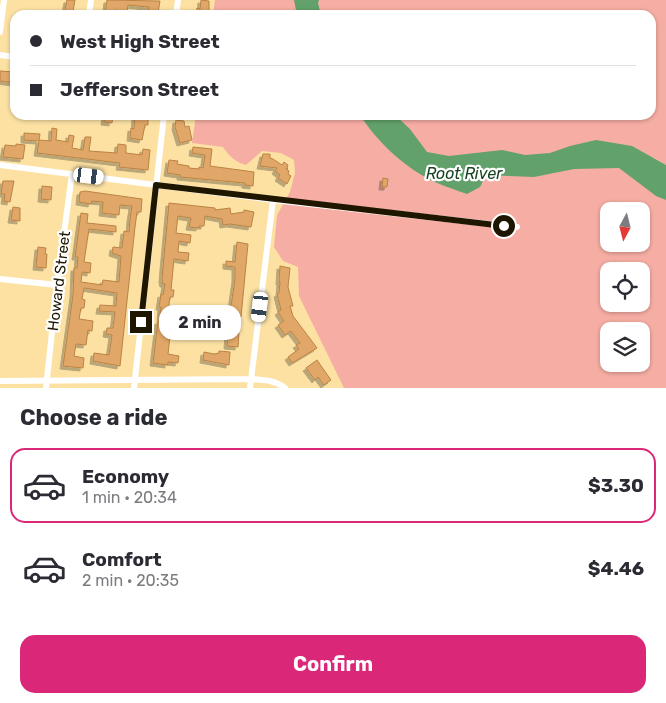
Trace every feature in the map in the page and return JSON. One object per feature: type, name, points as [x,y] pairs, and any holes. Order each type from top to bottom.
[{"type":"street","points":[[0,32],[4,0]]},
{"type":"street","points":[[134,388],[163,120]]},
{"type":"street","points":[[0,165],[273,200],[517,227]]},
{"type":"street","name":"Howard Street","points":[[47,384],[57,286],[72,174]]},
{"type":"street","points":[[250,388],[273,200]]},
{"type":"street","points":[[0,279],[57,286]]},
{"type":"street","points":[[0,381],[47,384],[135,380],[251,379],[273,381],[280,383],[285,388]]},
{"type":"shaded area","points":[[215,0],[666,0],[666,165],[652,157],[666,173],[666,388],[344,388],[299,296],[298,267],[283,261],[274,247],[277,215],[290,192],[295,173],[294,160],[281,153],[262,151],[246,165],[233,158],[223,147],[192,143],[195,120],[656,120],[656,10],[214,10]]},
{"type":"water","points":[[294,0],[319,0],[320,10],[296,10]]},
{"type":"water","name":"Root River","points":[[363,120],[400,120],[410,129],[427,152],[449,156],[502,150],[525,155],[550,153],[596,140],[632,146],[666,165],[666,200],[656,196],[619,168],[574,169],[534,177],[486,175],[480,187],[467,194],[442,185],[408,166],[381,142]]},
{"type":"building","points":[[67,0],[75,0],[73,10],[65,10]]},
{"type":"building","points":[[107,0],[160,1],[158,10],[148,10],[149,7],[128,5],[127,10],[106,10]]},
{"type":"building","points":[[201,0],[209,1],[209,10],[197,10],[197,8],[200,9]]},
{"type":"building","points":[[0,71],[10,72],[10,82],[0,81]]},
{"type":"building","points":[[104,120],[112,120],[112,123],[104,122]]},
{"type":"building","points":[[135,120],[148,120],[142,140],[130,138],[131,128],[134,129]]},
{"type":"building","points":[[176,120],[184,121],[185,127],[189,126],[192,140],[180,143],[175,127]]},
{"type":"building","points":[[52,128],[57,129],[56,140],[68,142],[69,135],[74,136],[72,148],[83,150],[85,137],[91,137],[89,151],[117,153],[118,144],[126,145],[126,153],[142,155],[143,149],[150,150],[148,170],[119,167],[120,163],[37,153],[39,141],[24,140],[24,133],[40,134],[39,140],[51,141]]},
{"type":"building","points":[[16,144],[25,145],[23,159],[3,157],[5,145],[16,146]]},
{"type":"building","points":[[193,147],[212,149],[210,166],[254,172],[253,186],[245,185],[245,183],[180,177],[180,175],[167,173],[169,160],[178,161],[177,164],[189,166],[189,168],[203,168],[205,155],[192,153]]},
{"type":"building","points":[[263,154],[270,154],[270,158],[282,165],[284,162],[288,165],[288,169],[286,169],[291,176],[287,184],[278,178],[280,175],[275,171],[277,168],[260,166]]},
{"type":"building","points":[[383,178],[388,179],[387,187],[382,187]]},
{"type":"building","points":[[3,181],[14,181],[10,202],[4,201],[5,194],[1,194]]},
{"type":"building","points":[[42,186],[52,187],[51,200],[41,199]]},
{"type":"building","points":[[85,191],[142,199],[141,212],[137,212],[135,227],[120,366],[93,361],[94,353],[109,355],[112,335],[106,334],[107,328],[113,328],[115,312],[99,311],[100,305],[116,306],[117,293],[84,288],[82,299],[85,300],[84,308],[81,308],[79,319],[93,321],[92,331],[88,330],[86,345],[76,344],[74,356],[84,358],[83,368],[63,366],[73,295],[74,268],[77,268],[78,257],[75,257],[81,213],[88,214],[87,223],[116,226],[116,232],[89,229],[84,262],[91,263],[90,273],[82,272],[81,282],[102,285],[103,280],[119,282],[121,256],[112,253],[113,247],[122,248],[124,231],[129,232],[132,206],[120,205],[119,215],[102,213],[103,202],[92,201],[91,204],[79,202],[80,192]]},
{"type":"building","points":[[169,203],[215,208],[215,210],[230,208],[231,214],[244,212],[244,210],[254,212],[251,227],[223,225],[222,219],[205,216],[204,226],[199,226],[199,228],[189,227],[191,218],[178,216],[176,233],[191,235],[190,243],[179,241],[178,252],[189,253],[188,261],[174,259],[171,290],[174,290],[173,297],[170,297],[168,311],[172,312],[171,326],[166,325],[164,336],[170,336],[168,354],[179,356],[178,363],[168,362],[168,365],[153,363],[158,321],[160,322],[161,307],[159,307],[165,284],[163,284],[162,280]]},
{"type":"building","points":[[13,207],[20,208],[20,221],[11,220]]},
{"type":"building","points":[[237,242],[248,244],[241,317],[239,317],[237,333],[239,333],[238,347],[227,346],[228,332],[225,332],[226,323],[223,323],[224,312],[230,313],[235,279],[235,267],[226,266],[226,261],[235,262]]},
{"type":"building","points":[[38,247],[46,248],[46,268],[36,267]]},
{"type":"building","points":[[280,266],[290,268],[288,287],[293,306],[290,306],[293,316],[317,348],[292,363],[288,357],[299,349],[296,345],[300,343],[291,331],[285,335],[278,325],[284,321],[278,312],[281,310],[277,294],[279,293]]},
{"type":"building","points":[[219,351],[230,352],[229,365],[203,360],[204,352],[214,354],[219,353]]},
{"type":"building","points":[[317,360],[331,380],[324,385],[318,377],[315,380],[306,368]]},
{"type":"route","points":[[141,322],[156,185],[504,226]]}]
